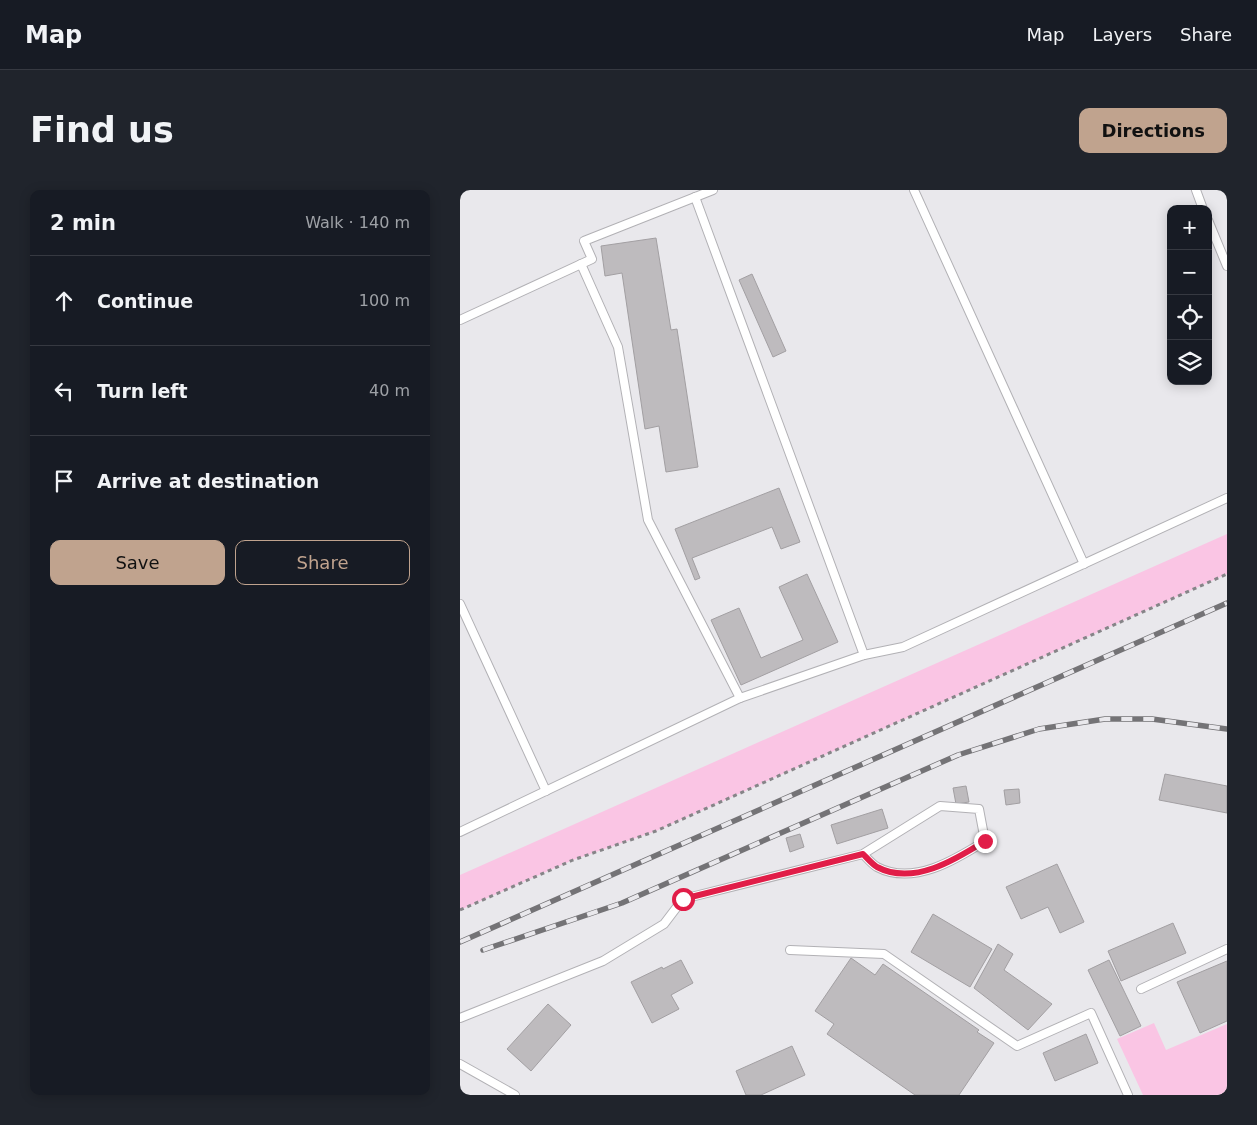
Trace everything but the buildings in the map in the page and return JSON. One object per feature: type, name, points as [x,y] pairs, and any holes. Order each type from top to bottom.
[{"type":"lane","points":[[460,320],[592,259],[584,241],[713,190]]},
{"type":"lane","points":[[914,190],[1084,564]]},
{"type":"lane","points":[[1196,190],[1202,205]]},
{"type":"lane","points":[[696,197],[864,656]]},
{"type":"lane","points":[[1212,230],[1227,266]]},
{"type":"lane","points":[[581,264],[618,347],[648,520],[740,698]]},
{"type":"lane","points":[[460,832],[740,698],[864,656],[903,647],[1227,498]]},
{"type":"lane","points":[[460,604],[546,791]]},
{"type":"lane","points":[[460,1018],[603,962],[664,924],[683,899],[863,854],[940,806],[979,809],[985,841],[951,863],[906,874],[877,867],[863,854]]},
{"type":"lane","points":[[1141,989],[1227,949]]},
{"type":"lane","points":[[790,950],[884,954],[1017,1046],[1091,1013],[1128,1095]]},
{"type":"lane","points":[[460,1064],[515,1095]]},
{"type":"path","points":[[460,910],[573,860],[656,831],[1227,574]]},
{"type":"shaded area","points":[[1227,534],[1227,574],[656,831],[573,860],[460,910],[460,875]]},
{"type":"shaded area","points":[[1154,1023],[1166,1050],[1227,1024],[1227,1095],[1143,1095],[1117,1039]]},
{"type":"railway","points":[[460,942],[1227,603]]},
{"type":"railway","points":[[483,950],[622,903],[958,755],[1039,729],[1105,719],[1152,719],[1227,729]]},
{"type":"route","points":[[683,899],[863,854],[877,867],[906,874],[951,863],[985,841]]}]
